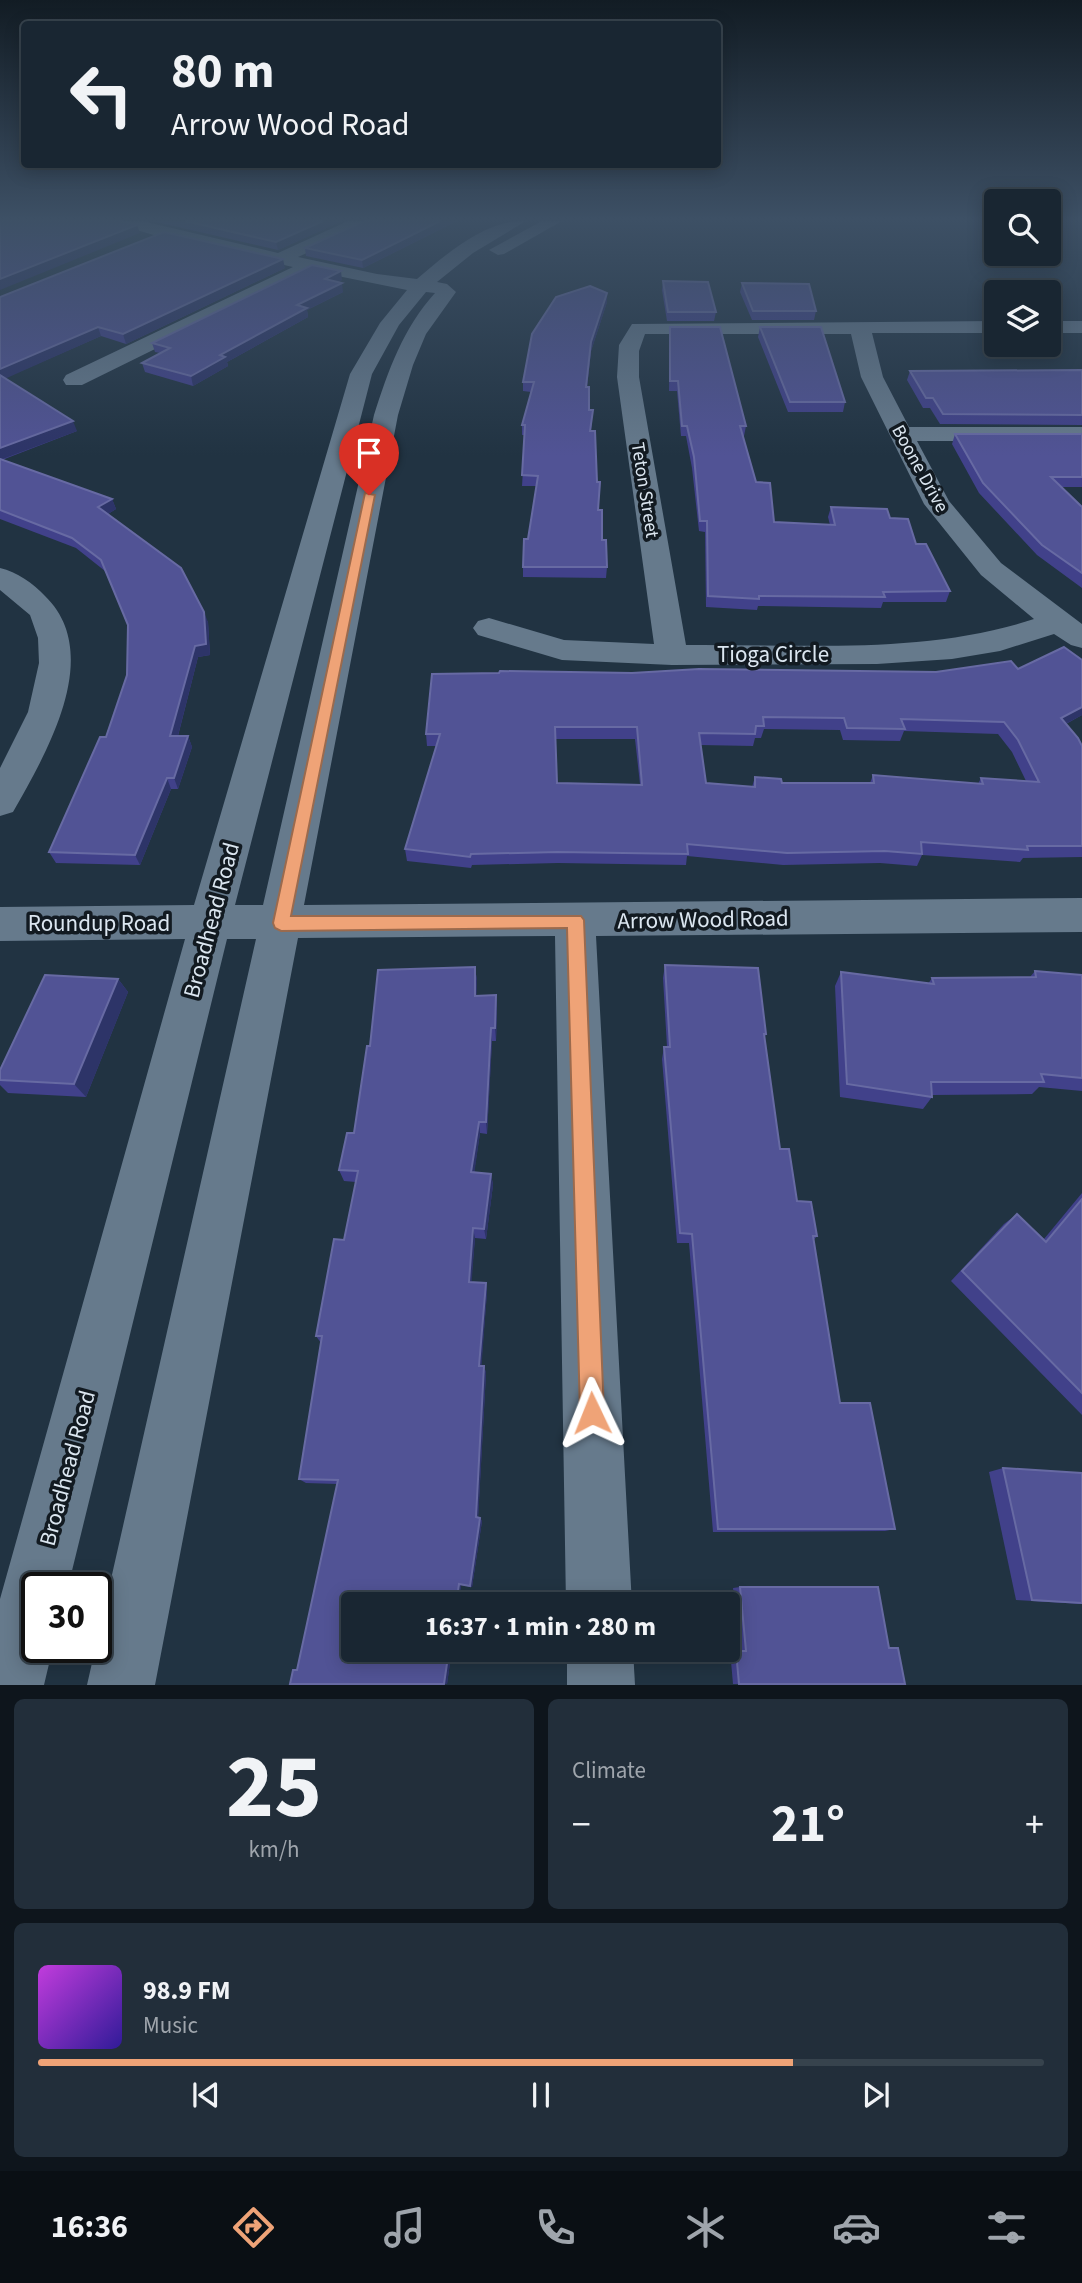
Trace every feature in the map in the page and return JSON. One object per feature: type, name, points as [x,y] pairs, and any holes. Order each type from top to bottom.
[{"type":"street","points":[[74,380],[240,300]]},
{"type":"street","name":"Broadhead Road","points":[[10,1685],[210,923],[361,374],[377,338],[402,304],[410,300]]},
{"type":"street","name":"Broadhead Road","points":[[121,1685],[386,415],[410,340],[431,307],[432,300]]},
{"type":"street","points":[[860,328],[984,327]]},
{"type":"street","points":[[1061,327],[1082,327]]},
{"type":"street","name":"Teton Street","points":[[673,655],[628,376],[631,337],[639,328],[860,328]]},
{"type":"street","name":"Boone Drive","points":[[860,328],[872,377],[937,504],[991,569],[1070,630]]},
{"type":"street","points":[[901,434],[1082,433]]},
{"type":"street","points":[[0,577],[16,587],[44,613],[54,639],[55,671],[45,711],[0,802]]},
{"type":"street","name":"Tioga Circle","points":[[489,628],[562,650],[673,655],[877,654],[952,649],[1070,630]]},
{"type":"street","name":"Arrow Wood Road","points":[[281,923],[1082,915]]},
{"type":"street","points":[[575,920],[598,1592]]},
{"type":"street","name":"Roundup Road","points":[[0,924],[281,923]]},
{"type":"street","points":[[600,1662],[601,1685]]},
{"type":"building","points":[[0,300],[196,300],[123,334],[98,327],[0,369]]},
{"type":"building","points":[[241,300],[308,300],[297,305],[307,308],[220,355],[225,357],[191,376],[142,363],[170,348],[152,343]]},
{"type":"building","points":[[554,300],[605,300],[591,342],[586,387],[589,387],[589,410],[593,410],[590,431],[595,431],[597,482],[600,482],[598,510],[602,510],[602,540],[606,540],[607,567],[523,567],[524,539],[528,539],[538,476],[522,475],[525,425],[522,425],[534,382],[523,382],[532,334]]},
{"type":"building","points":[[666,300],[713,300],[716,312],[668,312]]},
{"type":"building","points":[[749,300],[813,300],[816,311],[753,311]]},
{"type":"building","points":[[670,327],[720,327],[746,426],[740,426],[756,482],[770,483],[774,522],[835,525],[831,507],[887,509],[890,518],[908,519],[916,544],[926,544],[950,591],[883,592],[885,597],[759,596],[759,599],[708,596],[707,521],[700,521],[694,457],[687,426],[682,426],[678,381],[670,381]]},
{"type":"building","points":[[760,327],[821,327],[845,402],[790,402]]},
{"type":"building","points":[[1082,370],[1082,415],[943,414],[933,398],[926,398],[910,371]]},
{"type":"building","points":[[0,375],[73,421],[0,448]]},
{"type":"building","points":[[955,434],[1082,434],[1082,477],[1051,477],[1082,507],[1082,573],[1042,545],[983,483]]},
{"type":"building","points":[[0,459],[112,499],[98,507],[181,568],[204,612],[206,644],[195,646],[170,736],[188,736],[174,778],[167,778],[135,855],[49,852],[100,737],[106,737],[127,675],[128,625],[101,560],[72,538],[0,510]]},
{"type":"building","points":[[1064,647],[1082,660],[1082,707],[1061,718],[1082,746],[1082,846],[1027,846],[1028,850],[921,842],[922,854],[885,851],[787,853],[687,844],[688,854],[558,852],[471,854],[470,857],[405,849],[440,734],[426,734],[432,674],[500,671],[632,673],[699,669],[936,672],[1011,661],[1018,669]],"holes":[[[763,717],[844,718],[847,728],[905,729],[901,719],[1004,722],[1018,740],[1039,782],[981,778],[983,784],[873,775],[874,783],[782,783],[781,779],[755,777],[755,787],[706,783],[699,733],[755,734],[756,726],[764,726]],[[555,727],[637,727],[642,785],[557,783]]]},
{"type":"building","points":[[665,965],[758,968],[780,1149],[789,1149],[797,1201],[811,1202],[817,1236],[813,1236],[840,1403],[870,1403],[895,1529],[718,1529],[692,1234],[680,1233],[664,1047],[670,1047]]},
{"type":"building","points":[[475,967],[475,996],[496,995],[495,1028],[491,1028],[486,1122],[479,1122],[471,1172],[491,1174],[484,1229],[473,1228],[469,1282],[486,1283],[479,1366],[484,1366],[476,1517],[480,1518],[470,1586],[459,1584],[458,1592],[341,1592],[341,1662],[447,1662],[444,1684],[290,1684],[293,1670],[297,1670],[338,1480],[299,1479],[322,1336],[316,1336],[334,1239],[344,1240],[358,1171],[339,1170],[347,1133],[354,1133],[367,1046],[370,1046],[378,970]]},
{"type":"building","points":[[1035,971],[1082,975],[1082,1078],[1041,1074],[1044,1082],[931,1082],[932,1097],[847,1084],[841,972],[934,984],[932,978],[1036,977]]},
{"type":"building","points":[[45,975],[118,979],[74,1084],[0,1080],[0,1070]]},
{"type":"building","points":[[1082,1199],[1082,1393],[962,1271],[1017,1214],[1046,1242]]},
{"type":"building","points":[[1003,1468],[1082,1473],[1082,1603],[1032,1600]]},
{"type":"building","points":[[740,1587],[878,1587],[889,1648],[898,1648],[905,1684],[739,1684],[737,1662],[740,1662],[740,1651],[746,1651]]},
{"type":"route","points":[[369,495],[281,923],[575,920],[592,1413]]}]
